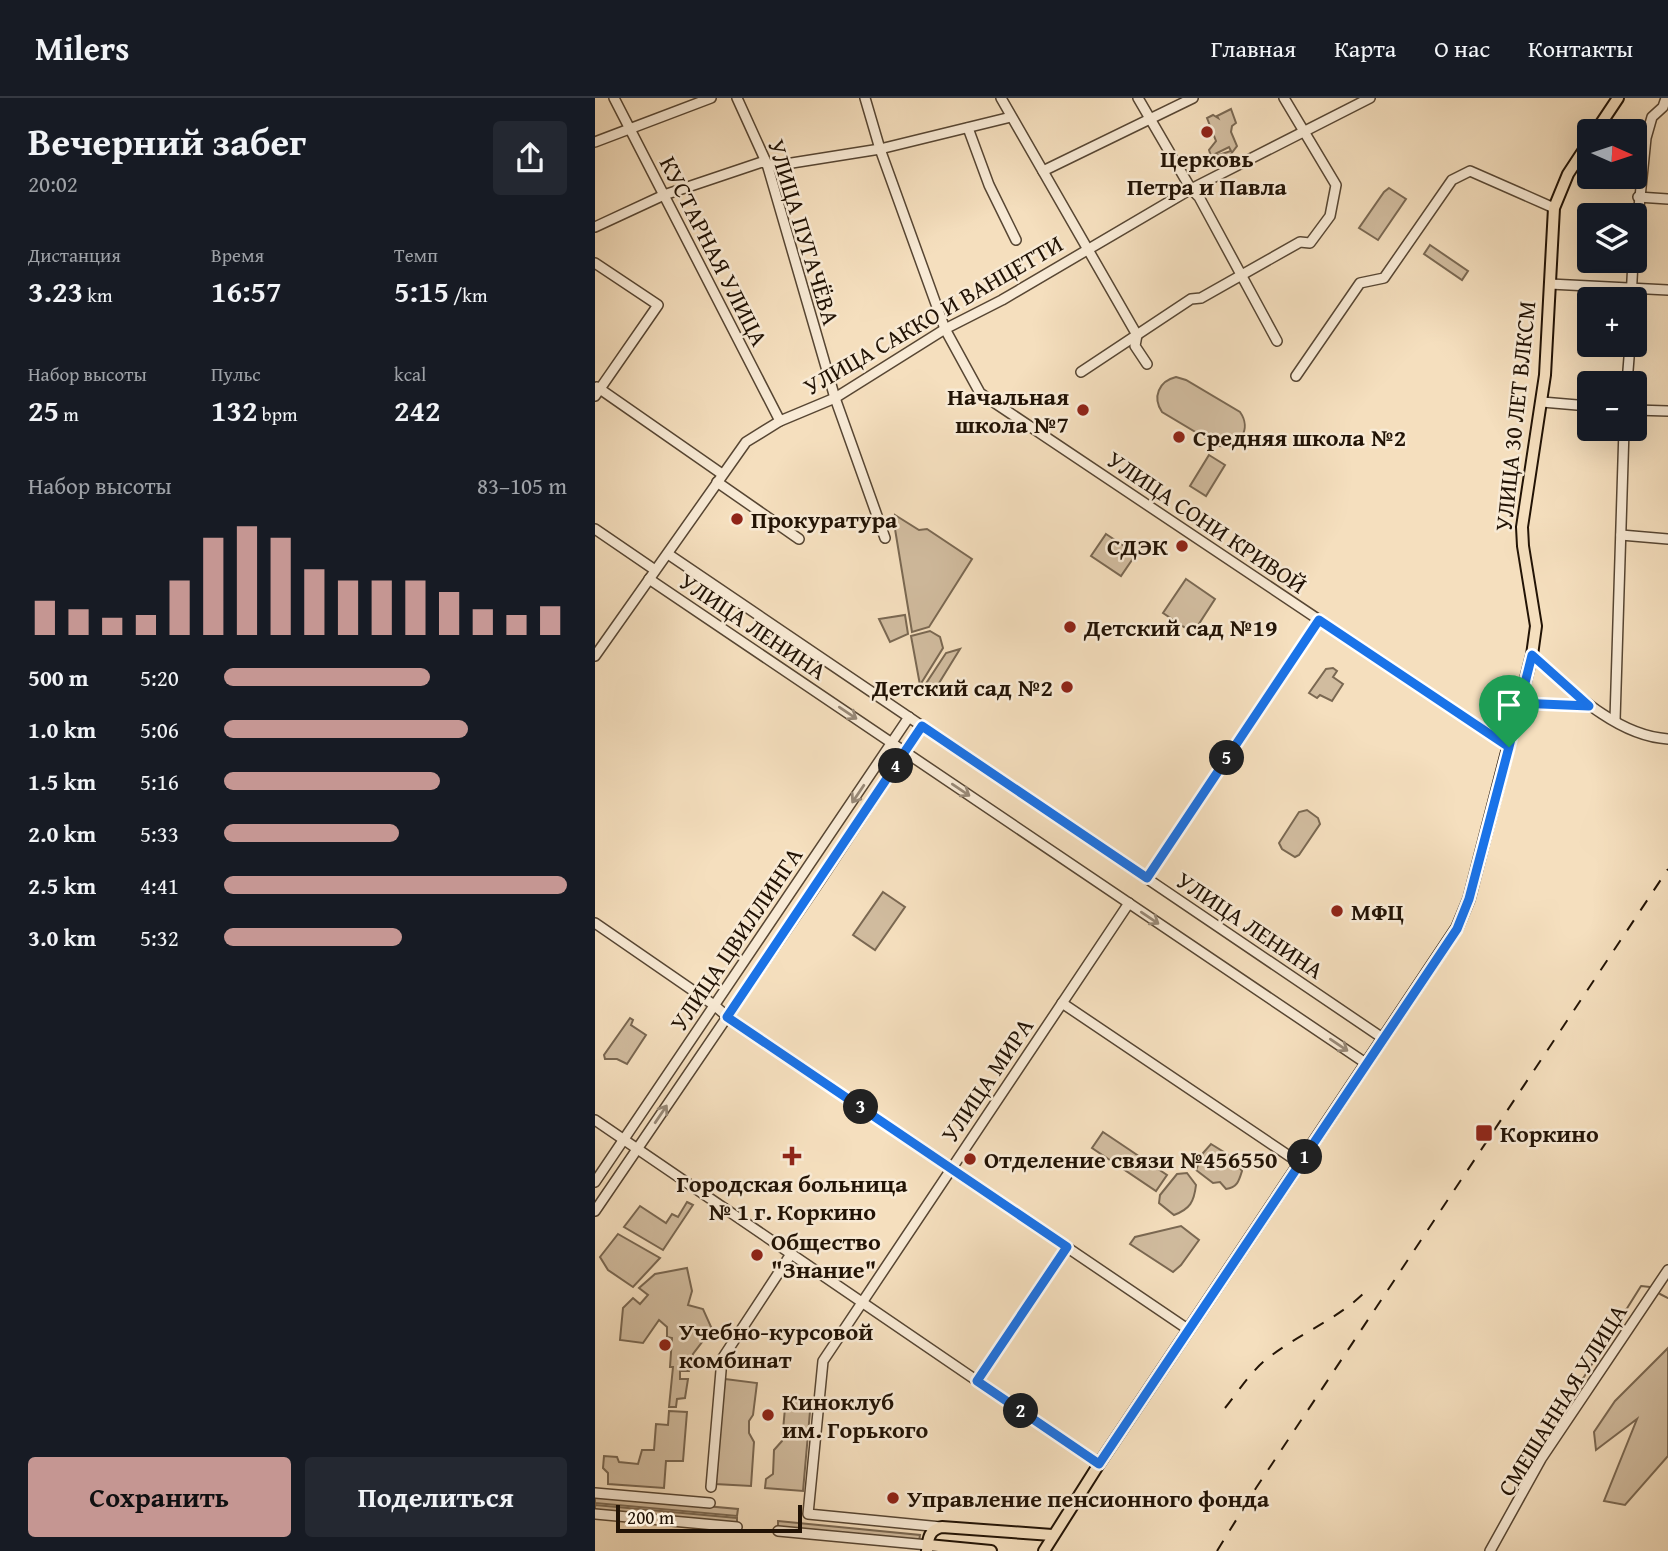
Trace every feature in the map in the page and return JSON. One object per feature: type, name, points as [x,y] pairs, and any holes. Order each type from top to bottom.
[{"type":"main road","points":[[1604,119],[1618,98]]},
{"type":"main road","name":"УЛИЦА 30 ЛЕТ ВЛКСМ","points":[[1044,1551],[1099,1464],[1384,1039],[1465,912],[1532,655],[1535,619],[1522,527],[1548,346],[1554,208],[1563,184],[1577,161]]},
{"type":"main road","points":[[991,1551],[927,1548],[932,1531],[943,1527],[1052,1535]]},
{"type":"street","name":"КУСТАРНАЯ УЛИЦА","points":[[614,98],[780,421]]},
{"type":"street","points":[[595,142],[711,98]]},
{"type":"street","name":"УЛИЦА ПУГАЧЁВА","points":[[737,98],[767,164],[835,398],[885,538]]},
{"type":"street","name":"УЛИЦА СОНИ КРИВОЙ","points":[[865,98],[880,149],[946,329],[980,393],[1509,747]]},
{"type":"street","points":[[1001,98],[1137,335],[1135,346],[1147,364]]},
{"type":"street","points":[[1138,98],[1191,189],[1199,197],[1277,341]]},
{"type":"street","points":[[1043,171],[1193,98]]},
{"type":"street","points":[[1081,372],[1192,299],[1201,298],[1300,242],[1310,243],[1330,216],[1336,184],[1284,98]]},
{"type":"street","name":"УЛИЦА САККО И ВАНЦЕТТИ","points":[[595,656],[746,442],[780,421],[835,398],[946,329],[1002,300],[1191,189],[1370,98]]},
{"type":"street","points":[[1638,203],[1646,138],[1652,117],[1663,107],[1666,98]]},
{"type":"street","points":[[595,227],[664,195],[762,162],[773,166],[880,149],[1011,117]]},
{"type":"street","points":[[968,128],[989,185],[1016,240]]},
{"type":"street","points":[[1297,376],[1360,283],[1384,278],[1452,180],[1470,171],[1554,208]]},
{"type":"street","points":[[1638,197],[1668,199]]},
{"type":"street","points":[[595,263],[658,305],[597,390],[720,478],[799,539]]},
{"type":"street","points":[[1550,284],[1611,287]]},
{"type":"street","points":[[1647,288],[1668,289]]},
{"type":"street","points":[[1542,402],[1577,405]]},
{"type":"street","points":[[1647,410],[1668,411]]},
{"type":"street","points":[[1615,720],[1624,441]]},
{"type":"street","name":"УЛИЦА ЛЕНИНА","points":[[595,529],[652,574],[892,744],[1367,1064]]},
{"type":"street","points":[[1621,535],[1668,539]]},
{"type":"street","name":"УЛИЦА ЛЕНИНА","points":[[668,554],[1384,1039]]},
{"type":"street","points":[[1147,878],[1319,620]]},
{"type":"street","points":[[1532,655],[1589,706],[1649,737],[1668,739]]},
{"type":"street","points":[[1520,703],[1589,706]]},
{"type":"street","name":"УЛИЦА ЦВИЛЛИНГА","points":[[595,1182],[909,717]]},
{"type":"street","points":[[905,752],[922,726]]},
{"type":"street","name":"УЛИЦА ЦВИЛЛИНГА","points":[[595,1211],[905,752]]},
{"type":"street","name":"УЛИЦА МИРА","points":[[943,1527],[808,1514],[823,1360],[1129,904]]},
{"type":"street","points":[[595,923],[714,1005],[727,1017],[1189,1330]]},
{"type":"street","points":[[1062,1003],[1301,1164]]},
{"type":"street","points":[[595,1120],[1099,1464]]},
{"type":"street","points":[[977,1381],[1067,1247]]},
{"type":"street","points":[[711,1487],[722,1359],[791,1254]]},
{"type":"street","name":"СМЕШАННАЯ УЛИЦА","points":[[1490,1551],[1541,1459],[1668,1270]]},
{"type":"street","points":[[595,1493],[710,1503]]},
{"type":"street","points":[[595,1514],[737,1527]]},
{"type":"street","points":[[778,1531],[927,1548]]},
{"type":"shaded area","points":[[1231,109],[1236,123],[1231,132],[1237,146],[1231,154],[1233,157],[1216,165],[1212,157],[1231,151],[1229,147],[1211,156],[1209,150],[1216,141],[1207,118],[1213,115],[1218,118],[1217,116]]},
{"type":"shaded area","points":[[1389,188],[1406,199],[1378,240],[1359,228]]},
{"type":"shaded area","points":[[1430,245],[1468,271],[1462,280],[1424,254]]},
{"type":"shaded area","points":[[1176,377],[1186,380],[1240,412],[1245,425],[1238,441],[1219,446],[1162,412],[1158,401],[1159,390],[1165,382]]},
{"type":"shaded area","points":[[1209,455],[1225,465],[1206,496],[1190,486]]},
{"type":"shaded area","points":[[895,515],[919,530],[927,529],[972,559],[929,627],[912,632],[894,523]]},
{"type":"shaded area","points":[[1106,534],[1136,554],[1121,576],[1091,556]]},
{"type":"shaded area","points":[[1186,579],[1215,599],[1193,633],[1163,613]]},
{"type":"shaded area","points":[[905,615],[908,634],[890,642],[879,619]]},
{"type":"shaded area","points":[[930,631],[940,637],[943,648],[920,685],[911,636]]},
{"type":"shaded area","points":[[960,649],[931,696],[926,692],[925,685],[946,653]]},
{"type":"shaded area","points":[[1333,668],[1337,671],[1333,677],[1343,684],[1332,701],[1309,693],[1326,669]]},
{"type":"shaded area","points":[[1307,810],[1318,818],[1320,824],[1295,857],[1282,849],[1279,843],[1299,812]]},
{"type":"shaded area","points":[[883,892],[905,907],[875,950],[853,935]]},
{"type":"shaded area","points":[[630,1018],[633,1020],[631,1025],[646,1035],[627,1064],[617,1059],[605,1059],[604,1055]]},
{"type":"shaded area","points":[[1103,1132],[1167,1175],[1156,1191],[1092,1148]]},
{"type":"shaded area","points":[[1211,1144],[1232,1157],[1242,1171],[1235,1186],[1226,1189],[1220,1182],[1213,1183],[1196,1170],[1203,1153]]},
{"type":"shaded area","points":[[1187,1173],[1196,1185],[1194,1196],[1184,1210],[1174,1215],[1159,1203],[1160,1195],[1177,1174]]},
{"type":"shaded area","points":[[687,1202],[693,1205],[663,1250],[624,1227],[640,1206],[666,1223],[672,1214],[678,1217]]},
{"type":"shaded area","points":[[1181,1226],[1199,1240],[1173,1272],[1130,1244],[1135,1237]]},
{"type":"shaded area","points":[[618,1234],[660,1258],[633,1287],[608,1270],[600,1257]]},
{"type":"shaded area","points":[[687,1268],[692,1291],[688,1305],[703,1309],[712,1329],[693,1354],[689,1371],[680,1371],[680,1379],[688,1379],[685,1398],[677,1399],[676,1407],[669,1407],[673,1367],[670,1367],[672,1338],[667,1337],[667,1327],[659,1320],[643,1343],[620,1340],[623,1308],[633,1298],[640,1304],[648,1295],[639,1288],[655,1274]]},
{"type":"shaded area","points":[[1668,1348],[1668,1456],[1625,1505],[1604,1501],[1637,1419],[1596,1450],[1594,1432],[1615,1401]]},
{"type":"shaded area","points":[[725,1379],[757,1383],[753,1415],[749,1421],[749,1433],[754,1442],[751,1486],[715,1484]]},
{"type":"shaded area","points":[[786,1397],[811,1400],[803,1491],[765,1488],[766,1479],[773,1474],[774,1450],[782,1441]]},
{"type":"shaded area","points":[[669,1411],[687,1412],[683,1461],[666,1461],[664,1488],[608,1484],[608,1473],[603,1468],[604,1456],[617,1457],[619,1462],[638,1464],[642,1450],[654,1450],[656,1424],[668,1425]]},
{"type":"shaded area","points":[[595,1496],[738,1509],[737,1516],[595,1503]]},
{"type":"shaded area","points":[[595,1505],[737,1518],[737,1524],[595,1511]]},
{"type":"shaded area","points":[[778,1521],[920,1535],[919,1542],[778,1528]]},
{"type":"waterway","points":[[1510,1495],[1641,1286],[1650,1287]]},
{"type":"waterway","points":[[1660,1294],[1668,1298]]},
{"type":"railway","points":[[1217,1551],[1256,1488],[1668,869]]},
{"type":"railway","points":[[1225,1408],[1250,1375],[1268,1358],[1332,1318],[1367,1290]]},
{"type":"place","name":"Церковь Петра и Павла","points":[[1207,132]]},
{"type":"place","name":"Начальная школа №7","points":[[1083,410]]},
{"type":"place","name":"Средняя школа №2","points":[[1179,437]]},
{"type":"place","name":"Прокуратура","points":[[737,519]]},
{"type":"place","name":"СДЭК","points":[[1182,546]]},
{"type":"place","name":"Детский сад №19","points":[[1070,627]]},
{"type":"place","name":"Детский сад №2","points":[[1067,687]]},
{"type":"place","name":"МФЦ","points":[[1337,911]]},
{"type":"place","name":"Коркино","points":[[1484,1133]]},
{"type":"place","name":"Городская больница № 1 г. Коркино","points":[[792,1156]]},
{"type":"place","name":"Отделение связи №456550","points":[[970,1159]]},
{"type":"place","name":"Общество \"Знание\"","points":[[757,1255]]},
{"type":"place","name":"Учебно-курсовой комбинат","points":[[665,1345]]},
{"type":"place","name":"Киноклуб им. Горького","points":[[768,1415]]},
{"type":"place","name":"Управление пенсионного фонда","points":[[893,1498]]},
{"type":"route","points":[[1509,747],[1469,899],[1457,929],[1099,1464],[977,1381],[1067,1247],[727,1017],[922,726],[1147,878],[1319,620],[1509,747],[1518,711],[1532,655],[1589,706],[1520,703],[1518,711],[1509,747]]}]
